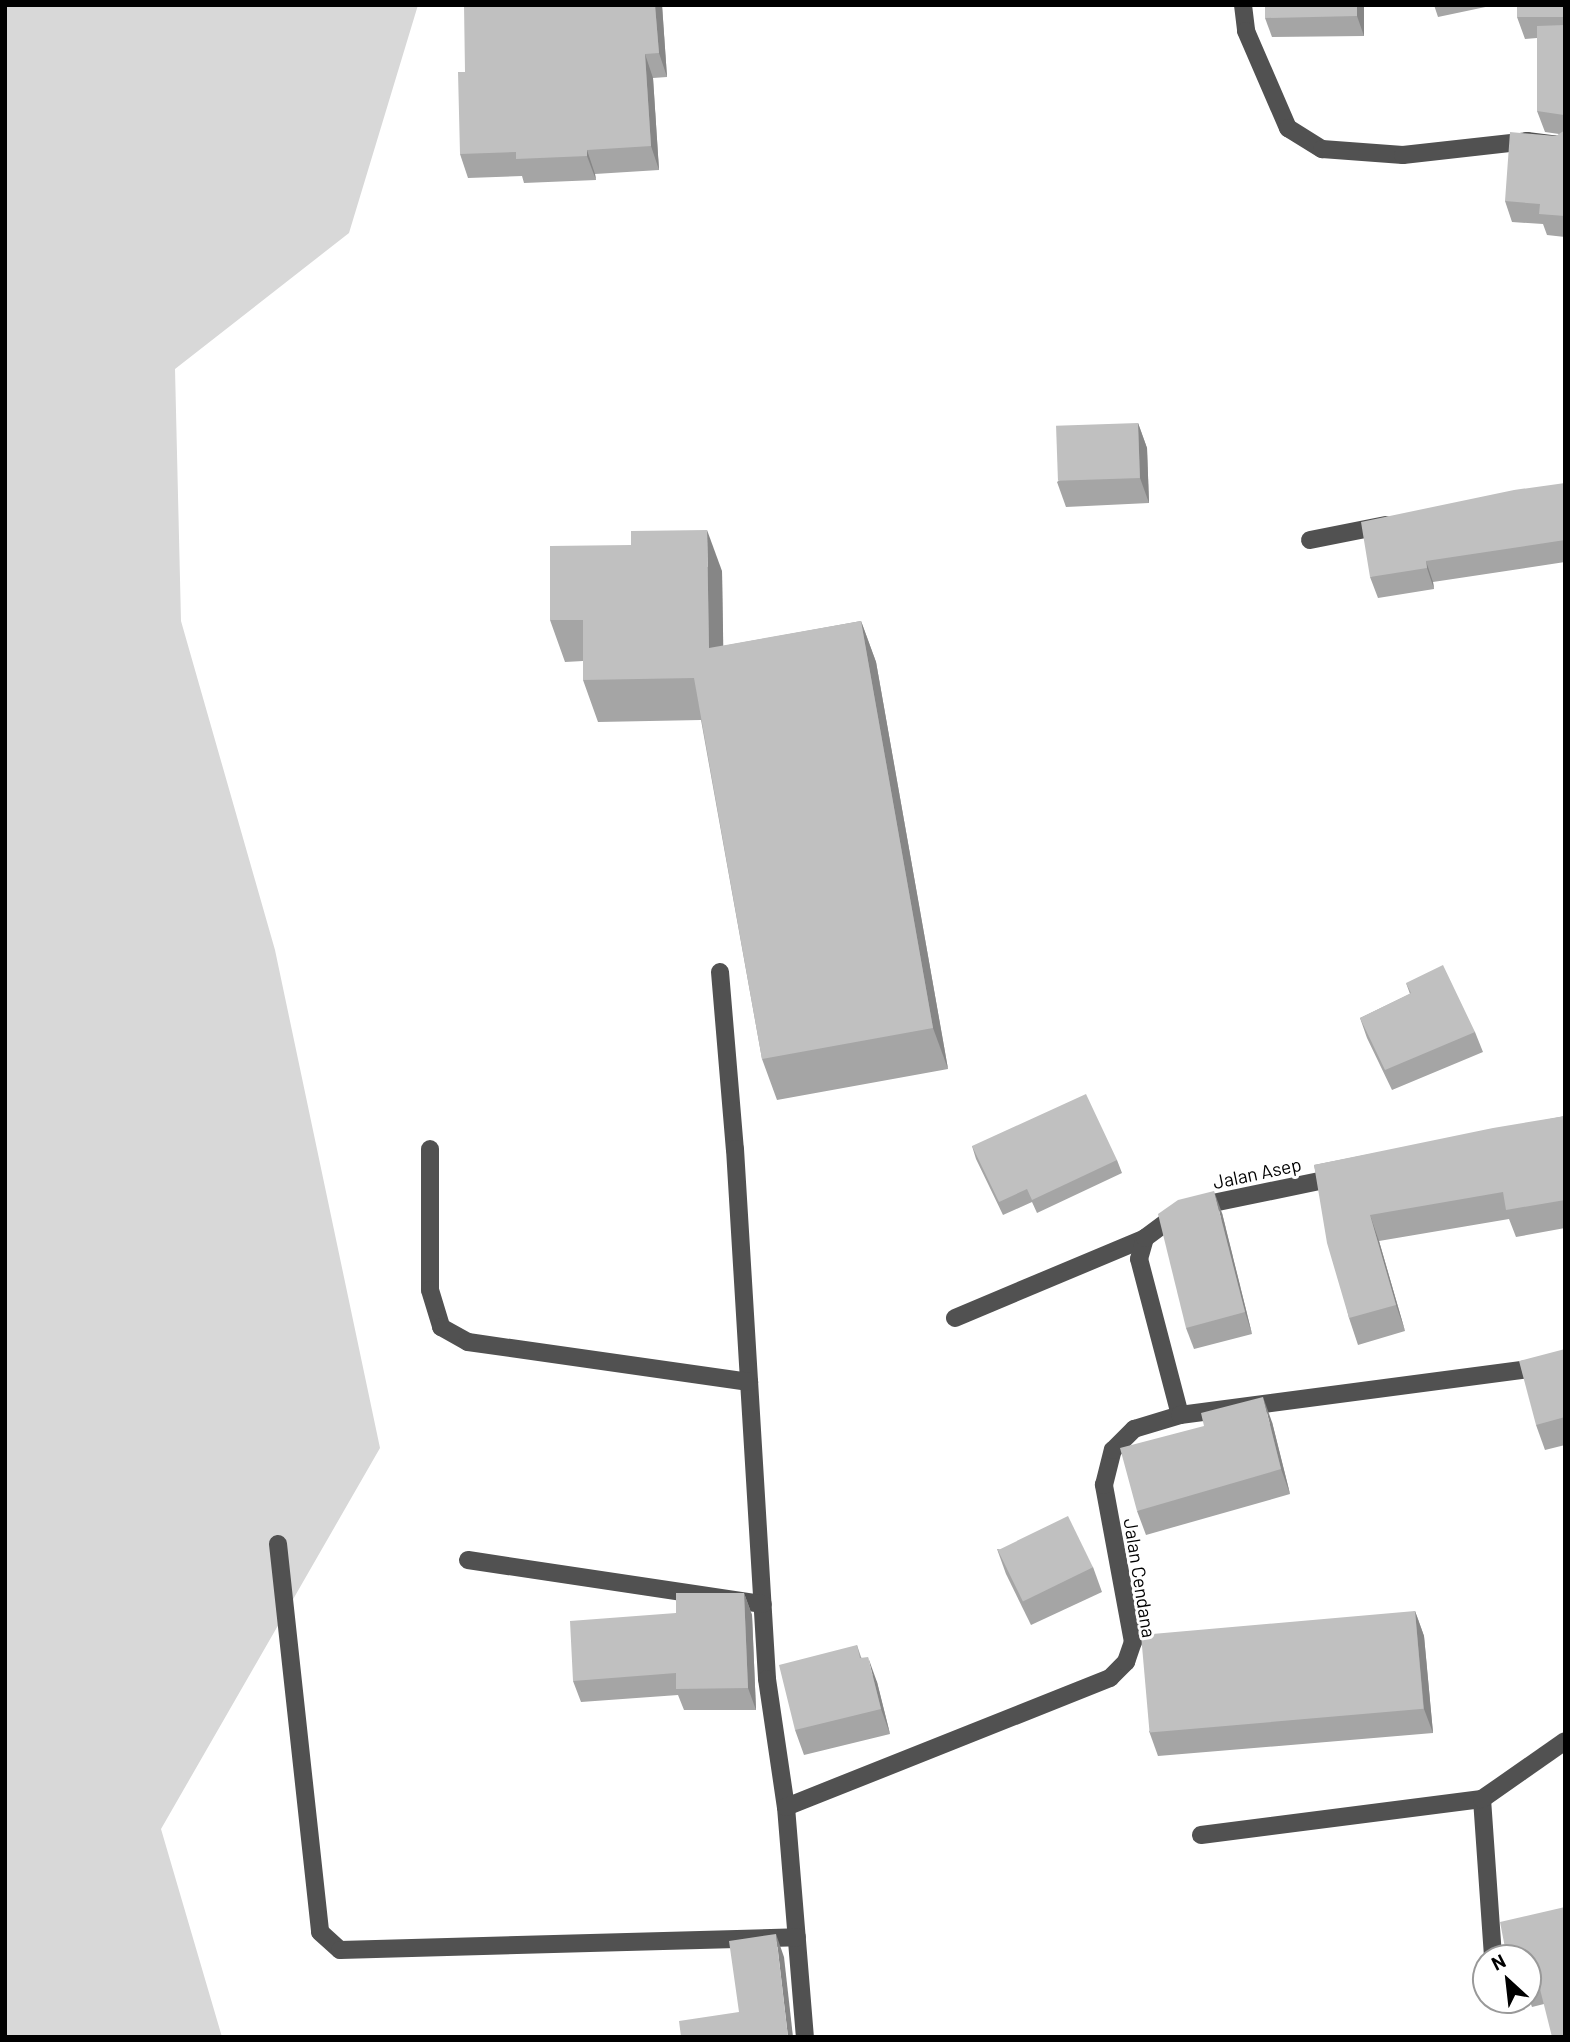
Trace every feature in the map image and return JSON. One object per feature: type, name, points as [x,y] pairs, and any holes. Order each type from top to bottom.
[{"type":"street","points":[[1243,5],[1245,31],[1288,128],[1322,149],[1403,155],[1527,141],[1565,146]]},
{"type":"street","points":[[1310,540],[1401,522]]},
{"type":"street","points":[[720,972],[767,1679],[786,1807],[805,2037]]},
{"type":"street","points":[[430,1149],[430,1290],[441,1327],[468,1342],[749,1382]]},
{"type":"street","name":"Jalan Asep","points":[[955,1318],[1145,1238],[1184,1209],[1361,1172]]},
{"type":"street","points":[[1145,1238],[1139,1259],[1180,1415]]},
{"type":"street","name":"Jalan Cendana","points":[[786,1807],[1110,1678],[1126,1662],[1133,1642],[1104,1485],[1112,1450],[1134,1430],[1180,1415],[1565,1364]]},
{"type":"street","points":[[278,1544],[320,1932],[340,1950],[797,1937]]},
{"type":"street","points":[[468,1560],[763,1604]]},
{"type":"street","points":[[1200,1835],[1482,1800],[1565,1741]]},
{"type":"street","points":[[1482,1800],[1492,1944]]},
{"type":"shaded area","points":[[5,5],[418,5],[349,233],[175,369],[181,621],[275,950],[380,1448],[161,1829],[222,2037],[5,2037]]},
{"type":"building","points":[[464,5],[655,5],[659,53],[645,54],[651,146],[587,150],[587,156],[516,159],[516,152],[460,154],[458,72],[465,72]]},
{"type":"building","points":[[1265,5],[1357,5],[1357,16],[1265,18]]},
{"type":"building","points":[[1517,5],[1563,5],[1563,17],[1517,17]]},
{"type":"building","points":[[1565,25],[1565,118],[1564,115],[1537,111],[1537,26]]},
{"type":"building","points":[[1565,130],[1565,216],[1539,214],[1540,204],[1505,201],[1510,132],[1556,136]]},
{"type":"building","points":[[1138,423],[1140,478],[1058,481],[1056,426]]},
{"type":"building","points":[[1565,483],[1565,540],[1426,561],[1427,568],[1370,577],[1361,522],[1514,490]]},
{"type":"building","points":[[707,530],[709,648],[861,621],[933,1028],[762,1059],[694,678],[583,680],[583,620],[550,620],[550,546],[631,545],[631,531]]},
{"type":"building","points":[[1443,965],[1475,1032],[1385,1070],[1360,1018],[1411,993],[1406,983]]},
{"type":"building","points":[[1086,1094],[1117,1160],[1032,1200],[1027,1189],[999,1202],[972,1146]]},
{"type":"building","points":[[1565,1116],[1565,1200],[1506,1210],[1503,1192],[1370,1215],[1396,1305],[1349,1318],[1327,1243],[1314,1165]]},
{"type":"building","points":[[1214,1191],[1245,1312],[1186,1328],[1158,1214],[1178,1200]]},
{"type":"building","points":[[1565,1349],[1565,1417],[1536,1425],[1519,1361]]},
{"type":"building","points":[[1263,1397],[1281,1469],[1137,1511],[1120,1448],[1204,1426],[1201,1413]]},
{"type":"building","points":[[1068,1516],[1093,1567],[1023,1601],[998,1550]]},
{"type":"building","points":[[676,1593],[744,1593],[748,1688],[676,1689],[676,1673],[573,1681],[570,1621],[676,1613]]},
{"type":"building","points":[[1415,1611],[1424,1709],[1150,1733],[1141,1635]]},
{"type":"building","points":[[857,1645],[860,1658],[868,1657],[881,1709],[795,1730],[779,1665]]},
{"type":"building","points":[[1565,1907],[1565,2037],[1552,2037],[1542,1997],[1542,1944],[1504,1944],[1500,1922]]},
{"type":"building","points":[[776,1934],[788,2037],[681,2037],[679,2021],[739,2012],[729,1941]]}]
